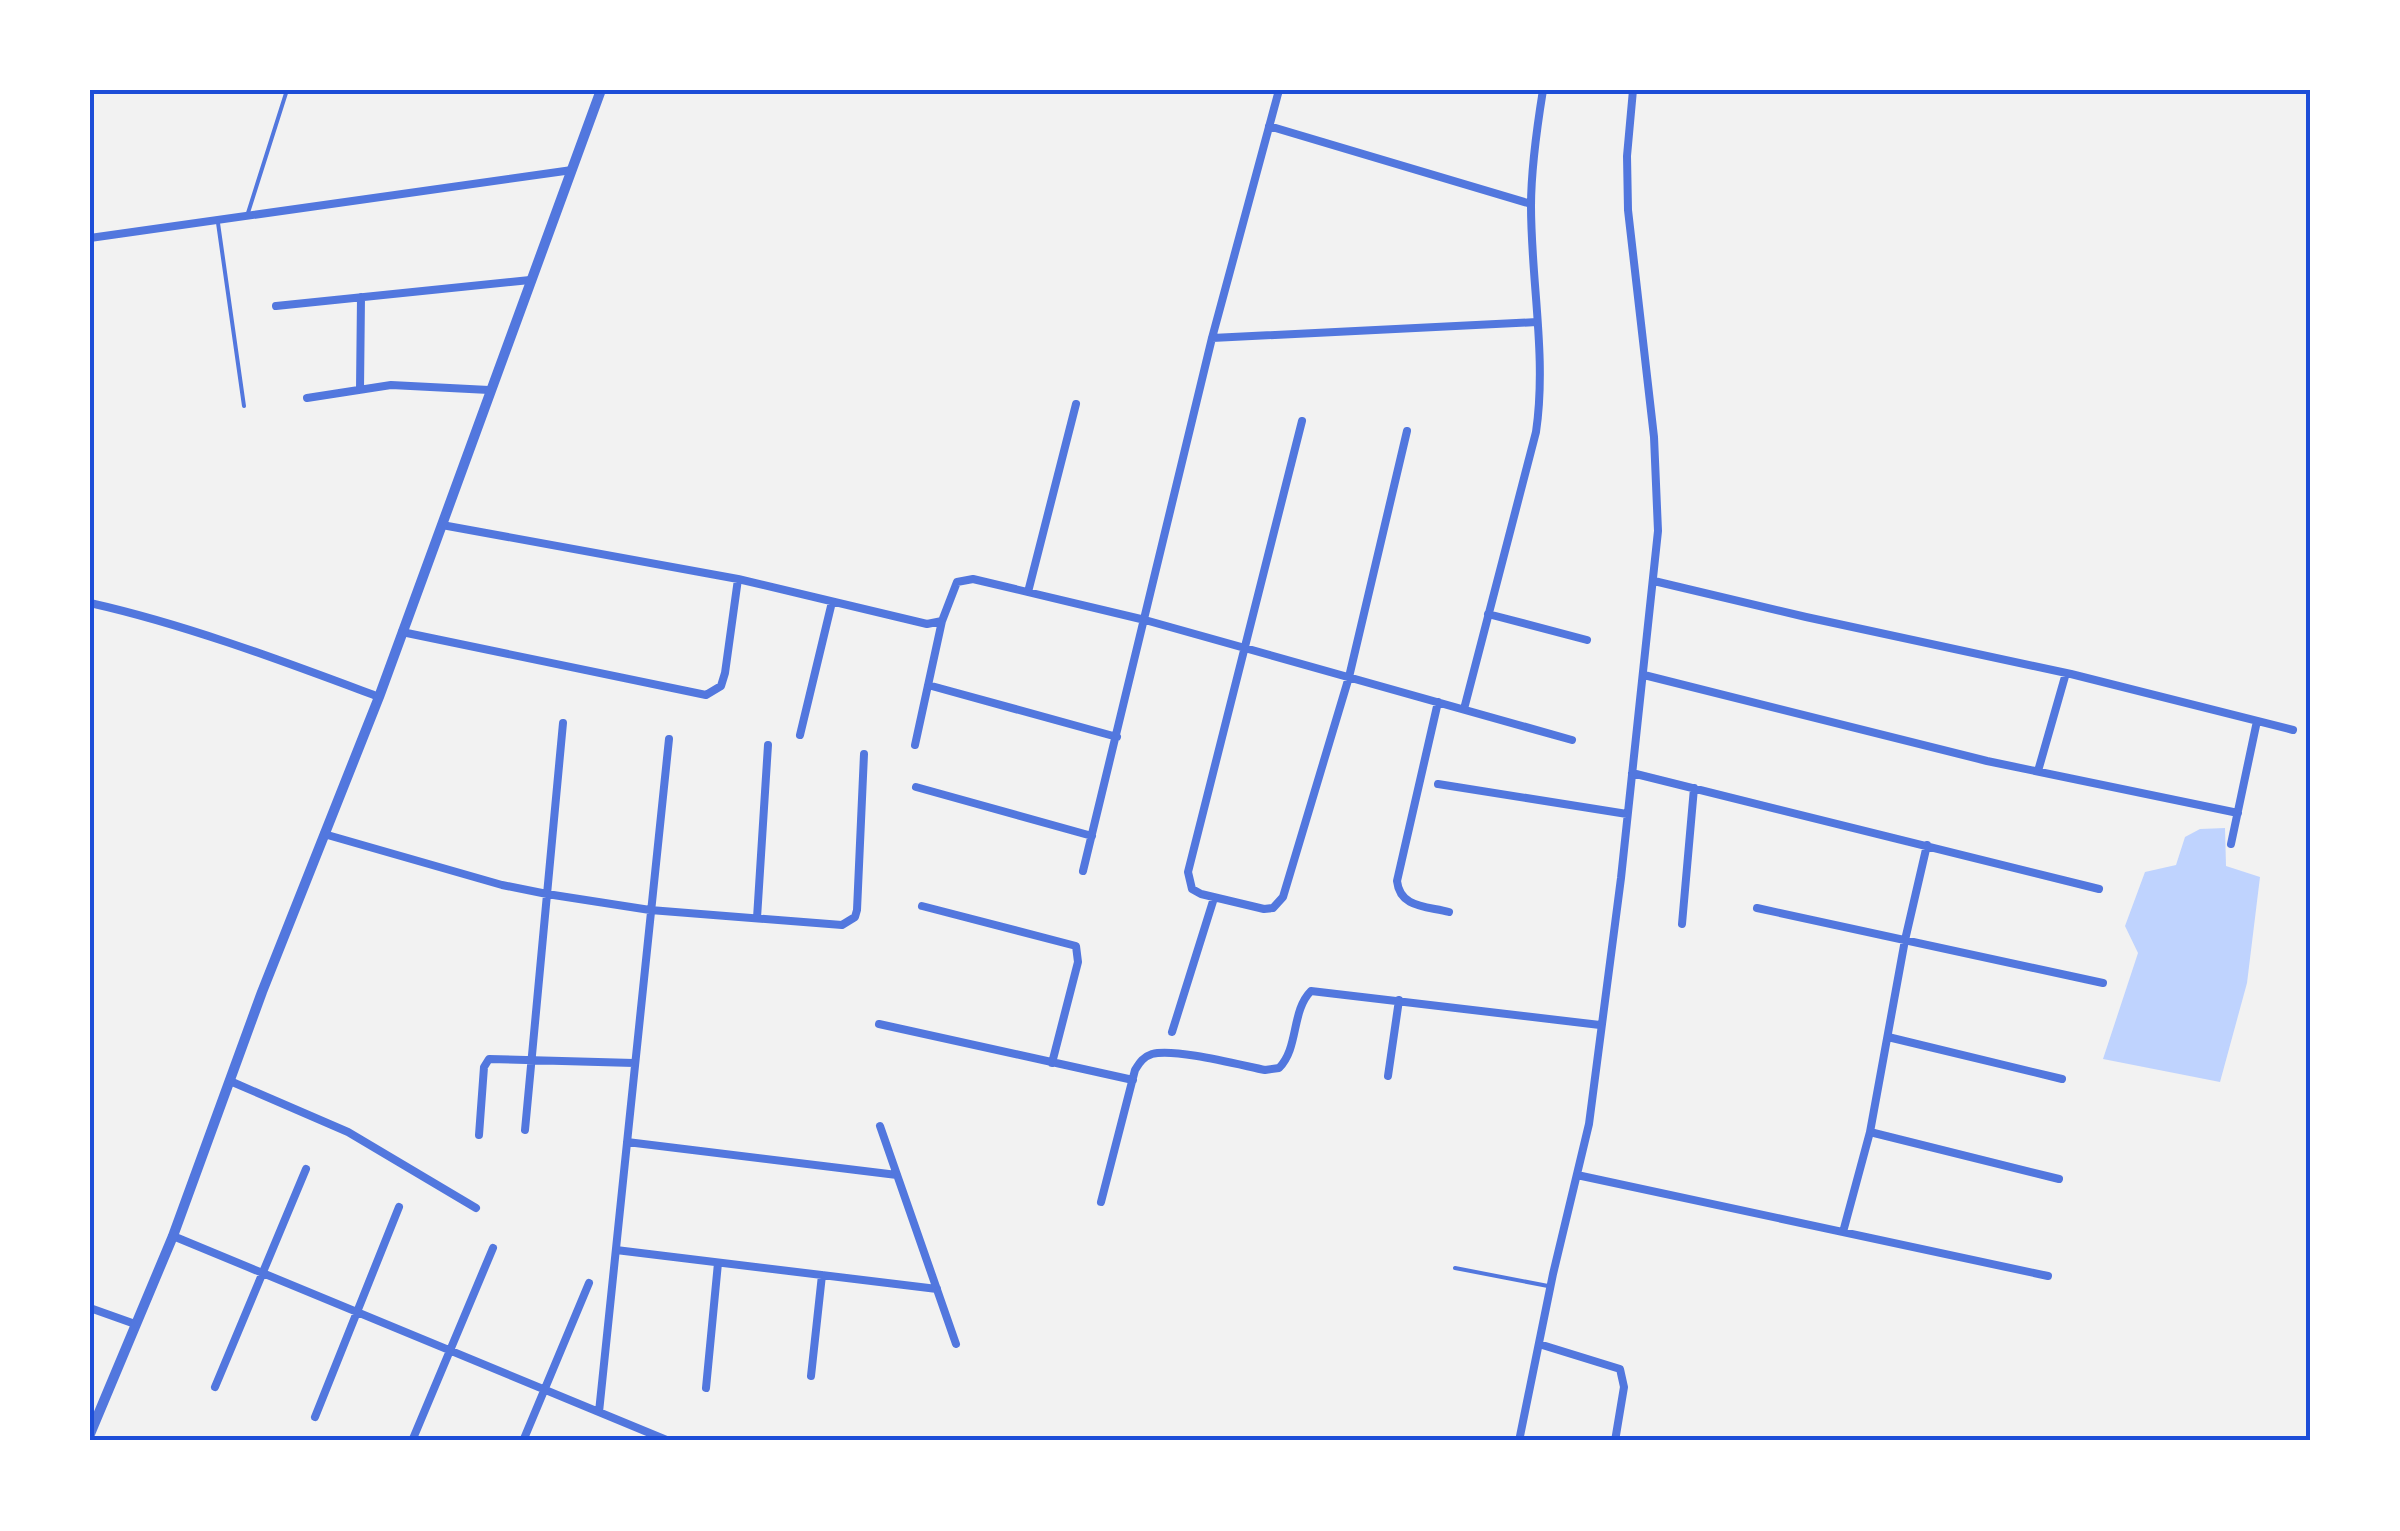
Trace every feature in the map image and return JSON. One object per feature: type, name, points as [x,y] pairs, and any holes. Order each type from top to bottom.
[{"type":"street","points":[[90,1434],[173,1236],[378,697],[601,90]]},
{"type":"street","points":[[1083,871],[1212,338],[1279,90]]},
{"type":"street","points":[[1464,709],[1536,432],[1541,373],[1531,204],[1543,90]]},
{"type":"street","points":[[1519,1441],[1589,1124],[1654,580],[1658,481],[1626,186],[1633,90]]},
{"type":"street","points":[[1269,126],[1531,204]]},
{"type":"street","points":[[90,238],[572,170]]},
{"type":"street","points":[[276,306],[530,280]]},
{"type":"street","points":[[360,389],[362,297]]},
{"type":"street","points":[[1212,338],[1537,322]]},
{"type":"street","points":[[308,398],[391,385],[489,390]]},
{"type":"street","points":[[1028,592],[1076,404]]},
{"type":"street","points":[[1302,421],[1188,872],[1192,889],[1264,909],[1273,908],[1283,897],[1349,677],[1407,431]]},
{"type":"street","points":[[442,526],[738,579],[927,624],[942,621]]},
{"type":"street","points":[[402,632],[706,695],[721,686],[725,673],[738,579]]},
{"type":"street","points":[[915,745],[942,621],[952,588],[964,579],[1145,620],[1572,740]]},
{"type":"street","points":[[1654,580],[2066,673],[2293,730]]},
{"type":"street","points":[[800,735],[832,602]]},
{"type":"street","points":[[90,603],[301,668],[378,697]]},
{"type":"street","points":[[1488,614],[1587,640]]},
{"type":"street","points":[[2038,772],[2066,673]]},
{"type":"street","points":[[1644,674],[2038,772],[2238,812]]},
{"type":"street","points":[[928,684],[1117,737]]},
{"type":"street","points":[[1438,702],[1397,881],[1405,901],[1448,912]]},
{"type":"street","points":[[2231,844],[2257,721]]},
{"type":"street","points":[[525,1130],[563,723]]},
{"type":"street","points":[[600,1412],[670,739]]},
{"type":"street","points":[[756,918],[768,746]]},
{"type":"street","points":[[324,834],[502,885],[547,894],[650,910],[842,925],[854,917],[864,754]]},
{"type":"street","points":[[1632,773],[2099,889]]},
{"type":"street","points":[[1438,784],[1627,814]]},
{"type":"street","points":[[916,788],[1092,836]]},
{"type":"street","points":[[1682,924],[1694,788]]},
{"type":"street","points":[[1844,1232],[1870,1132],[1905,940],[1927,845]]},
{"type":"street","points":[[1172,1032],[1214,898]]},
{"type":"street","points":[[922,906],[1076,946],[1078,962],[1052,1062]]},
{"type":"street","points":[[1757,908],[2103,984]]},
{"type":"street","points":[[1101,1202],[1140,1060],[1158,1053],[1265,1070],[1279,1068],[1288,1058],[1303,1001],[1311,991],[1600,1025]]},
{"type":"street","points":[[1388,1076],[1398,1000]]},
{"type":"street","points":[[879,1024],[1132,1080]]},
{"type":"street","points":[[1888,1037],[2062,1079]]},
{"type":"street","points":[[479,1135],[486,1062],[495,1057],[634,1063]]},
{"type":"street","points":[[230,1081],[348,1132],[476,1208]]},
{"type":"street","points":[[880,1126],[956,1344]]},
{"type":"street","points":[[1870,1132],[2059,1179]]},
{"type":"street","points":[[626,1142],[897,1175]]},
{"type":"street","points":[[215,1387],[306,1169]]},
{"type":"street","points":[[1577,1175],[2048,1276]]},
{"type":"street","points":[[315,1417],[399,1207]]},
{"type":"street","points":[[173,1236],[669,1441]]},
{"type":"street","points":[[412,1441],[492,1248]]},
{"type":"street","points":[[616,1250],[937,1289]]},
{"type":"street","points":[[706,1388],[718,1263]]},
{"type":"street","points":[[812,1376],[822,1275]]},
{"type":"street","points":[[523,1441],[589,1283]]},
{"type":"street","points":[[90,1308],[135,1324]]},
{"type":"street","points":[[1538,1344],[1620,1369],[1624,1387],[1615,1441]]},
{"type":"street","points":[[637,1441],[642,1430]]},
{"type":"lane","points":[[247,216],[287,90]]},
{"type":"lane","points":[[218,220],[244,406]]},
{"type":"lane","points":[[1455,1268],[1550,1287]]},
{"type":"water","points":[[2225,828],[2226,866],[2260,877],[2247,983],[2220,1082],[2103,1059],[2138,953],[2125,926],[2145,872],[2176,865],[2185,837],[2200,829]]}]
